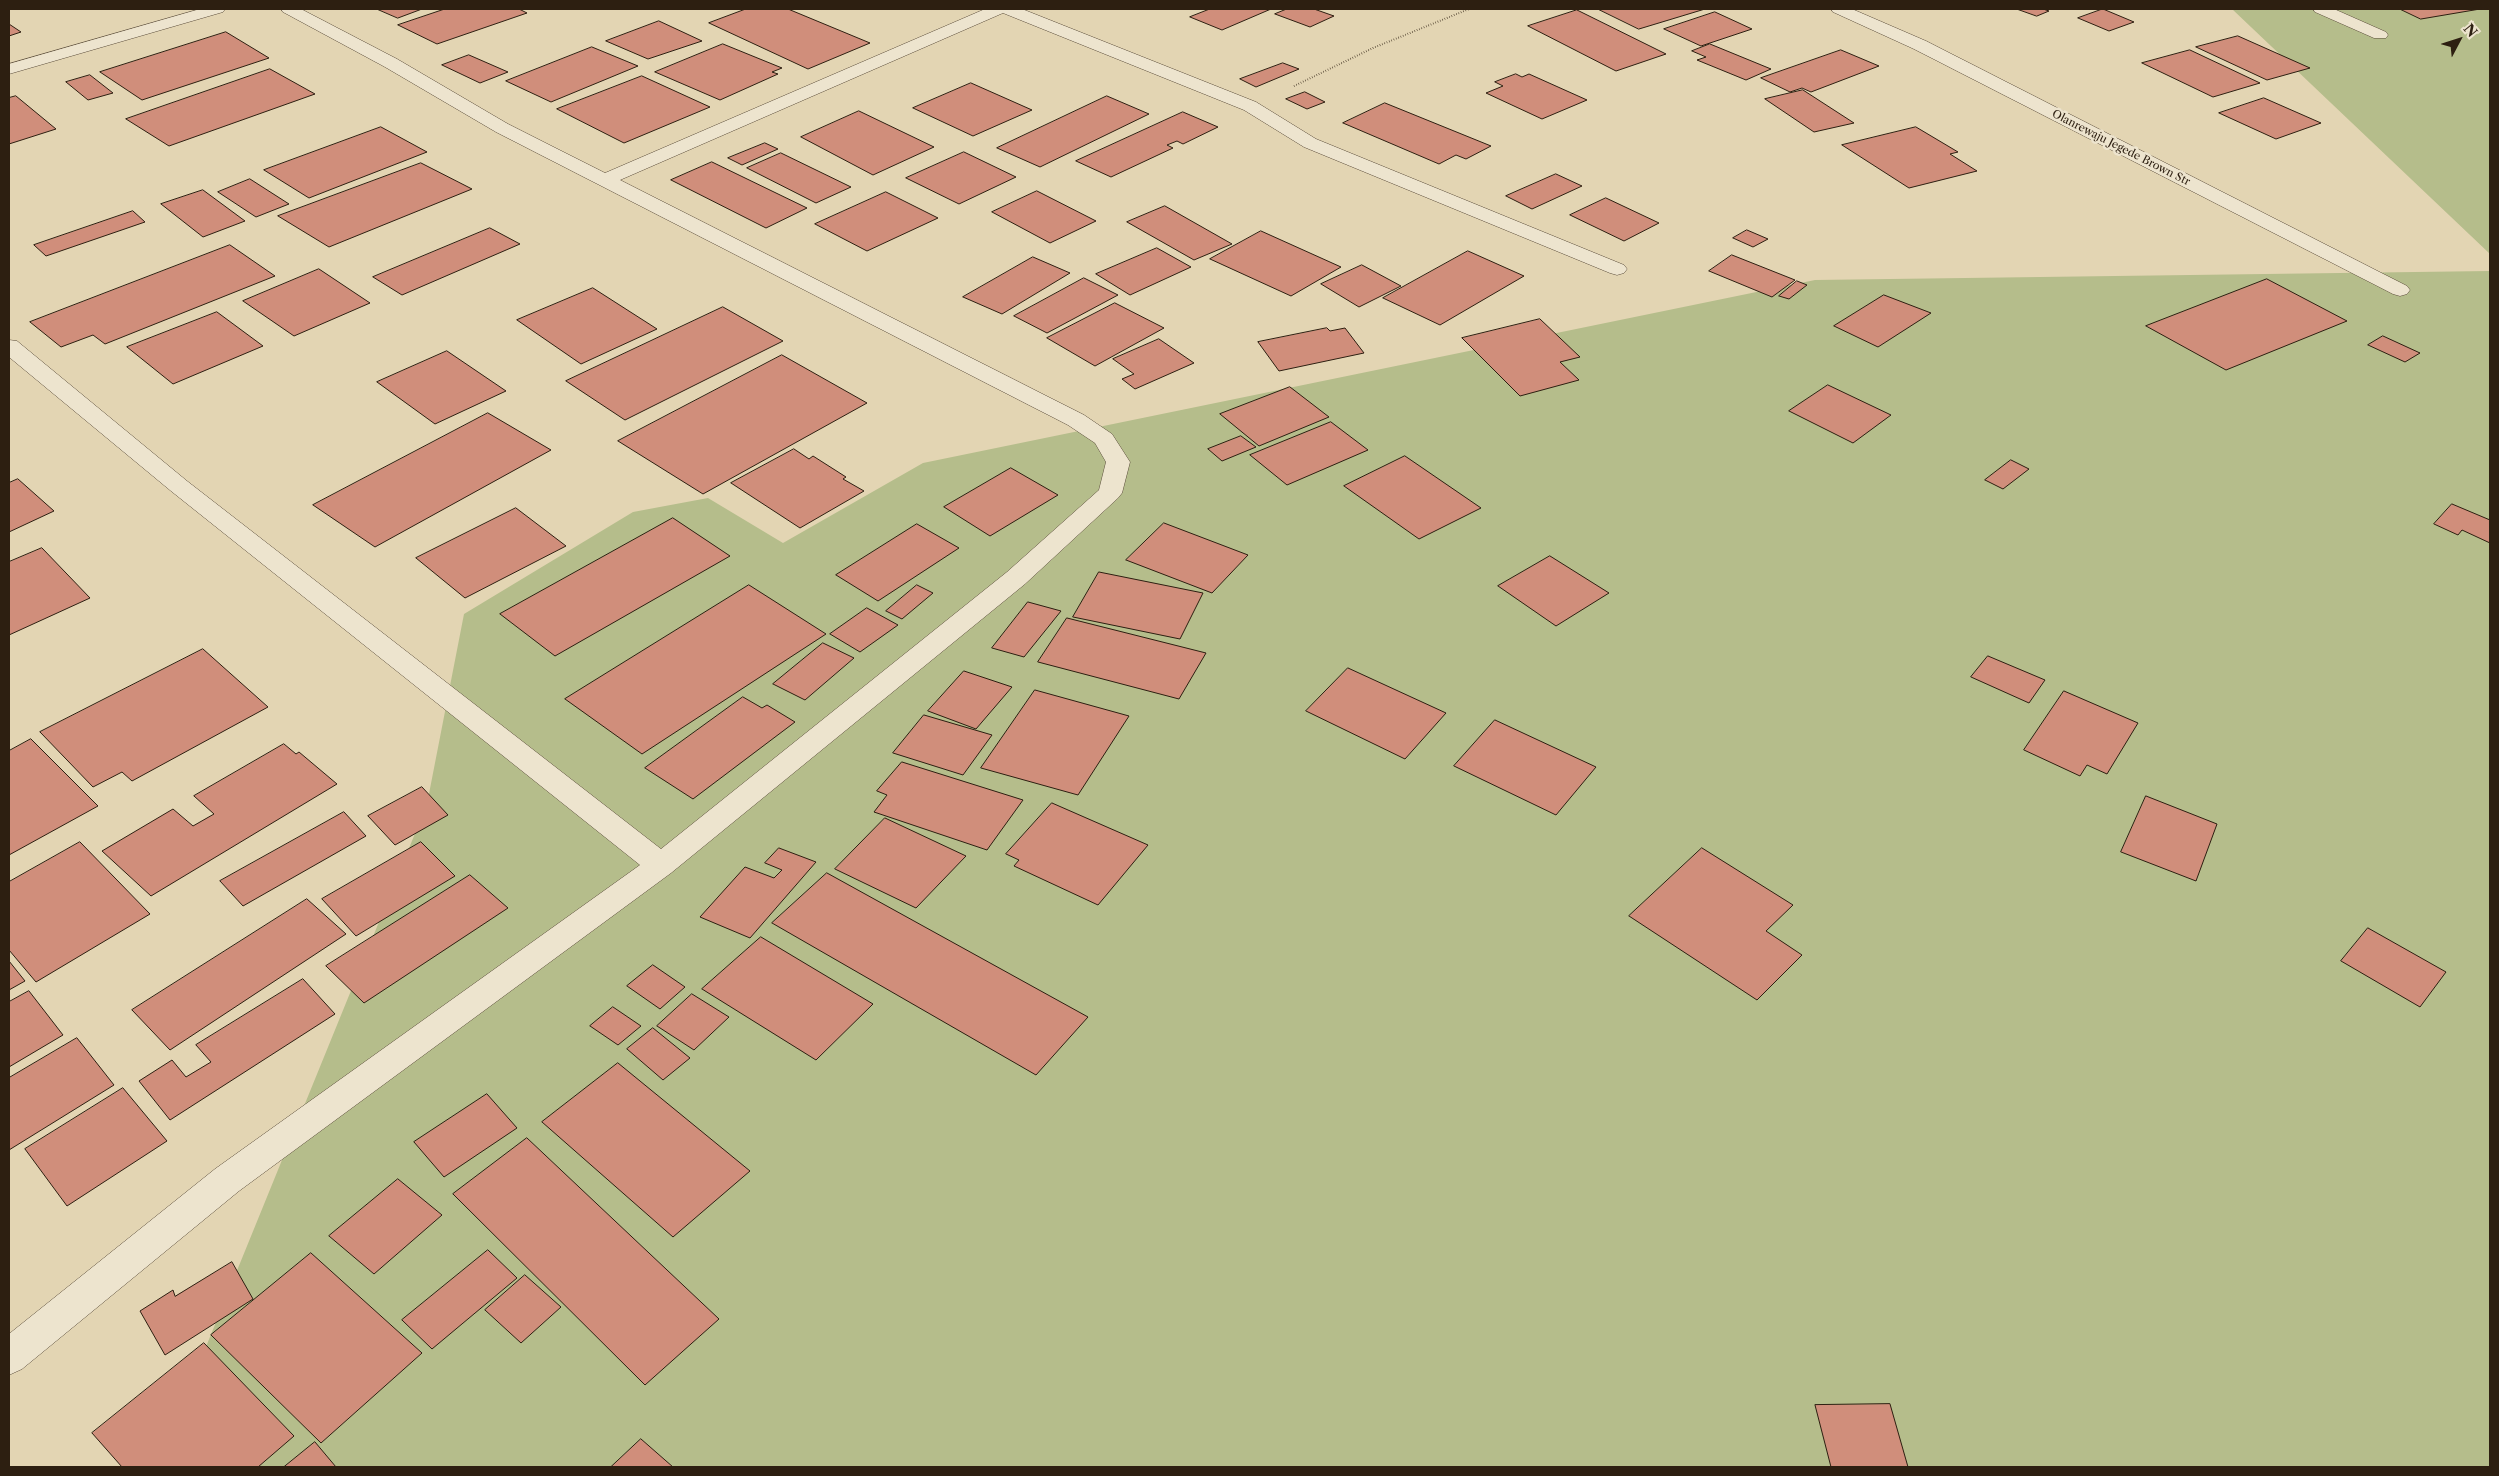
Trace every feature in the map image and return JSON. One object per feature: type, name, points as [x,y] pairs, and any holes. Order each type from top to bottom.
[{"type":"street","points":[[9,69],[217,9]]},
{"type":"street","points":[[9,1357],[227,1180],[660,865],[1016,578],[1110,492],[1118,462],[1104,439],[1076,420],[502,128],[391,63],[290,9]]},
{"type":"street","points":[[605,180],[998,9]]},
{"type":"street","points":[[1008,9],[1250,106],[1310,143],[1617,269]]},
{"type":"street","name":"Olanrewaju Jegede Brown Str","points":[[1839,9],[1929,50],[2400,290]]},
{"type":"street","points":[[2321,9],[2380,35]]},
{"type":"street","points":[[9,346],[180,486],[660,865]]},
{"type":"path","points":[[1250,106],[1373,48],[1469,9]]},
{"type":"green space","points":[[2232,9],[2490,9],[2490,254]]},
{"type":"green space","points":[[2490,271],[2490,1467],[157,1467],[427,804],[464,614],[633,512],[708,498],[783,543],[923,463],[1815,280]]},
{"type":"building","points":[[377,9],[422,9],[398,18]]},
{"type":"building","points":[[445,9],[519,9],[527,13],[437,44],[398,25]]},
{"type":"building","points":[[746,9],[788,9],[870,43],[808,69],[709,23]]},
{"type":"building","points":[[1210,9],[1271,9],[1222,30],[1190,17]]},
{"type":"building","points":[[1287,9],[1314,9],[1334,16],[1310,27],[1275,14]]},
{"type":"building","points":[[1598,9],[1705,9],[1639,29]]},
{"type":"building","points":[[2017,9],[2043,9],[2049,11],[2037,16]]},
{"type":"building","points":[[2103,9],[2134,22],[2109,31],[2078,18]]},
{"type":"building","points":[[2400,9],[2480,9],[2421,19]]},
{"type":"building","points":[[1577,10],[1666,54],[1616,71],[1528,26]]},
{"type":"building","points":[[1715,12],[1752,29],[1701,46],[1664,29]]},
{"type":"building","points":[[659,21],[702,41],[648,59],[606,41]]},
{"type":"building","points":[[9,24],[21,32],[9,36]]},
{"type":"building","points":[[226,32],[269,58],[142,100],[100,72]]},
{"type":"building","points":[[2238,36],[2310,68],[2267,80],[2196,47]]},
{"type":"building","points":[[723,44],[782,68],[772,72],[778,74],[720,100],[655,72]]},
{"type":"building","points":[[1710,44],[1771,69],[1746,80],[1697,60],[1706,57],[1692,51]]},
{"type":"building","points":[[592,47],[638,66],[551,102],[506,81]]},
{"type":"building","points":[[1841,50],[1879,66],[1811,92],[1802,88],[1790,92],[1761,78]]},
{"type":"building","points":[[2190,50],[2260,83],[2213,97],[2142,63]]},
{"type":"building","points":[[469,55],[508,72],[480,83],[442,65]]},
{"type":"building","points":[[1283,63],[1299,69],[1256,87],[1240,79]]},
{"type":"building","points":[[270,69],[315,94],[169,146],[126,119]]},
{"type":"building","points":[[1516,74],[1522,77],[1529,74],[1587,100],[1542,119],[1486,93],[1503,86],[1495,82]]},
{"type":"building","points":[[90,75],[113,93],[88,100],[66,82]]},
{"type":"building","points":[[642,76],[710,107],[624,143],[557,109]]},
{"type":"building","points":[[971,83],[1032,110],[973,136],[913,108]]},
{"type":"building","points":[[1803,90],[1854,123],[1814,132],[1765,99]]},
{"type":"building","points":[[1305,92],[1325,102],[1307,109],[1286,99]]},
{"type":"building","points":[[16,96],[56,129],[9,144],[9,98]]},
{"type":"building","points":[[1107,96],[1149,114],[1040,167],[997,148]]},
{"type":"building","points":[[2264,98],[2321,123],[2276,139],[2219,113]]},
{"type":"building","points":[[1385,103],[1491,146],[1466,159],[1456,155],[1439,164],[1343,123]]},
{"type":"building","points":[[859,111],[934,147],[873,175],[801,137]]},
{"type":"building","points":[[1183,112],[1218,127],[1183,144],[1177,141],[1167,145],[1173,148],[1111,177],[1076,161]]},
{"type":"building","points":[[381,127],[427,152],[309,198],[264,170]]},
{"type":"building","points":[[1916,127],[1958,152],[1950,154],[1977,171],[1909,188],[1842,145]]},
{"type":"building","points":[[765,143],[778,149],[742,165],[728,158]]},
{"type":"building","points":[[964,152],[1016,177],[959,204],[906,178]]},
{"type":"building","points":[[781,153],[851,187],[816,203],[747,168]]},
{"type":"building","points":[[712,162],[807,208],[766,228],[671,180]]},
{"type":"building","points":[[421,163],[472,189],[329,247],[278,216]]},
{"type":"building","points":[[1556,174],[1582,186],[1532,209],[1506,196]]},
{"type":"building","points":[[250,179],[289,204],[256,217],[218,192]]},
{"type":"building","points":[[203,190],[245,221],[203,237],[161,204]]},
{"type":"building","points":[[1037,191],[1096,221],[1050,243],[992,212]]},
{"type":"building","points":[[886,192],[938,218],[867,251],[815,224]]},
{"type":"building","points":[[1606,198],[1659,223],[1624,241],[1570,215]]},
{"type":"building","points":[[1165,206],[1232,244],[1194,260],[1127,222]]},
{"type":"building","points":[[133,211],[145,222],[46,256],[34,245]]},
{"type":"building","points":[[490,228],[520,244],[402,295],[373,277]]},
{"type":"building","points":[[1747,230],[1768,239],[1753,247],[1733,238]]},
{"type":"building","points":[[1261,231],[1341,267],[1291,296],[1210,259]]},
{"type":"building","points":[[230,245],[275,276],[105,344],[93,335],[61,347],[30,322]]},
{"type":"building","points":[[1157,248],[1191,267],[1130,295],[1096,274]]},
{"type":"building","points":[[1468,251],[1524,276],[1440,325],[1383,298]]},
{"type":"building","points":[[1732,255],[1795,280],[1772,297],[1709,271]]},
{"type":"building","points":[[1033,257],[1070,273],[1002,314],[963,297]]},
{"type":"building","points":[[1362,265],[1401,286],[1359,307],[1321,284]]},
{"type":"building","points":[[319,269],[370,303],[294,336],[243,301]]},
{"type":"building","points":[[1084,278],[1118,295],[1047,333],[1014,316]]},
{"type":"building","points":[[2267,279],[2347,321],[2226,370],[2146,326]]},
{"type":"building","points":[[1797,281],[1807,285],[1789,299],[1779,296]]},
{"type":"building","points":[[593,288],[657,329],[581,364],[517,320]]},
{"type":"building","points":[[1884,295],[1931,313],[1878,347],[1834,326]]},
{"type":"building","points":[[1115,303],[1164,328],[1095,366],[1047,338]]},
{"type":"building","points":[[723,307],[783,341],[625,420],[566,381]]},
{"type":"building","points":[[217,312],[263,346],[173,384],[127,347]]},
{"type":"building","points":[[1540,319],[1580,357],[1560,362],[1579,380],[1520,396],[1462,338]]},
{"type":"building","points":[[1327,328],[1330,331],[1345,328],[1364,353],[1279,371],[1258,342]]},
{"type":"building","points":[[2383,336],[2420,353],[2405,362],[2368,345]]},
{"type":"building","points":[[1159,339],[1194,363],[1135,389],[1122,379],[1134,374],[1113,359]]},
{"type":"building","points":[[447,351],[506,391],[435,424],[377,382]]},
{"type":"building","points":[[782,355],[867,403],[703,494],[618,441]]},
{"type":"building","points":[[1828,385],[1891,415],[1853,443],[1789,411]]},
{"type":"building","points":[[1290,387],[1329,417],[1259,446],[1220,414]]},
{"type":"building","points":[[488,413],[551,450],[375,547],[313,505]]},
{"type":"building","points":[[1331,422],[1368,450],[1287,485],[1250,455]]},
{"type":"building","points":[[1241,436],[1256,447],[1222,461],[1208,449]]},
{"type":"building","points":[[794,449],[809,459],[813,456],[846,477],[843,479],[864,491],[800,528],[731,483]]},
{"type":"building","points":[[1405,456],[1481,508],[1419,539],[1344,486]]},
{"type":"building","points":[[2011,460],[2029,469],[2003,489],[1985,480]]},
{"type":"building","points":[[1011,468],[1058,495],[990,536],[944,507]]},
{"type":"building","points":[[18,479],[54,511],[9,532],[9,483]]},
{"type":"building","points":[[2452,504],[2490,520],[2490,543],[2462,530],[2458,535],[2434,524]]},
{"type":"building","points":[[516,508],[566,546],[465,598],[416,558]]},
{"type":"building","points":[[673,518],[730,556],[555,656],[500,614]]},
{"type":"building","points":[[1164,523],[1248,555],[1212,593],[1126,560]]},
{"type":"building","points":[[917,524],[959,548],[878,601],[836,575]]},
{"type":"building","points":[[42,548],[90,598],[9,635],[9,562]]},
{"type":"building","points":[[1550,556],[1609,593],[1556,626],[1498,586]]},
{"type":"building","points":[[1099,572],[1203,593],[1180,639],[1073,617]]},
{"type":"building","points":[[749,585],[826,634],[642,754],[565,699]]},
{"type":"building","points":[[917,585],[933,593],[902,619],[886,611]]},
{"type":"building","points":[[1028,602],[1061,611],[1024,657],[992,648]]},
{"type":"building","points":[[867,608],[898,625],[860,652],[830,634]]},
{"type":"building","points":[[1067,618],[1206,653],[1179,699],[1038,662]]},
{"type":"building","points":[[823,643],[854,658],[805,700],[773,684]]},
{"type":"building","points":[[203,649],[268,707],[132,781],[122,772],[93,787],[40,732]]},
{"type":"building","points":[[1988,656],[2045,680],[2029,703],[1971,677]]},
{"type":"building","points":[[1348,668],[1446,713],[1405,759],[1306,711]]},
{"type":"building","points":[[964,671],[1012,687],[976,729],[928,711]]},
{"type":"building","points":[[1035,690],[1129,716],[1078,795],[981,768]]},
{"type":"building","points":[[2064,691],[2138,723],[2107,774],[2087,765],[2080,776],[2024,750]]},
{"type":"building","points":[[743,697],[762,708],[767,705],[795,722],[693,799],[645,768]]},
{"type":"building","points":[[924,715],[992,735],[963,775],[893,753]]},
{"type":"building","points":[[1495,720],[1596,767],[1556,815],[1454,766]]},
{"type":"building","points":[[31,739],[98,806],[9,855],[9,751]]},
{"type":"building","points":[[284,744],[296,754],[299,752],[337,784],[151,896],[102,851],[173,809],[193,826],[214,814],[194,796]]},
{"type":"building","points":[[902,762],[1023,800],[987,850],[874,812],[887,795],[877,791]]},
{"type":"building","points":[[422,787],[448,815],[395,845],[368,816]]},
{"type":"building","points":[[2146,796],[2217,824],[2196,881],[2121,852]]},
{"type":"building","points":[[1052,803],[1148,845],[1098,905],[1014,866],[1019,860],[1006,854]]},
{"type":"building","points":[[344,812],[366,836],[243,906],[220,881]]},
{"type":"building","points":[[885,818],[966,856],[916,908],[835,869]]},
{"type":"building","points":[[80,842],[150,914],[36,982],[9,950],[9,882]]},
{"type":"building","points":[[421,842],[455,876],[356,936],[322,899]]},
{"type":"building","points":[[779,848],[816,862],[750,938],[700,917],[745,867],[774,878],[782,870],[765,863]]},
{"type":"building","points":[[1702,848],[1793,905],[1766,931],[1802,955],[1757,1000],[1629,916]]},
{"type":"building","points":[[827,873],[1088,1017],[1036,1075],[772,923]]},
{"type":"building","points":[[470,875],[508,908],[364,1003],[326,966]]},
{"type":"building","points":[[307,899],[346,934],[170,1050],[132,1010]]},
{"type":"building","points":[[2368,928],[2446,972],[2420,1007],[2341,961]]},
{"type":"building","points":[[761,937],[873,1004],[816,1060],[702,989]]},
{"type":"building","points":[[9,961],[25,981],[9,990]]},
{"type":"building","points":[[653,965],[685,987],[660,1009],[627,986]]},
{"type":"building","points":[[303,979],[335,1014],[170,1120],[139,1081],[172,1060],[186,1077],[211,1062],[196,1045]]},
{"type":"building","points":[[29,991],[63,1035],[9,1067],[9,1002]]},
{"type":"building","points":[[692,994],[729,1017],[694,1050],[657,1026]]},
{"type":"building","points":[[613,1007],[641,1026],[618,1045],[590,1026]]},
{"type":"building","points":[[653,1028],[690,1058],[663,1080],[627,1049]]},
{"type":"building","points":[[77,1038],[114,1085],[9,1150],[9,1078]]},
{"type":"building","points":[[618,1063],[750,1171],[673,1237],[542,1122]]},
{"type":"building","points":[[123,1088],[167,1141],[67,1206],[25,1149]]},
{"type":"building","points":[[487,1094],[517,1128],[444,1177],[414,1142]]},
{"type":"building","points":[[527,1138],[719,1319],[645,1385],[453,1194]]},
{"type":"building","points":[[398,1179],[442,1215],[374,1274],[329,1236]]},
{"type":"building","points":[[488,1250],[517,1278],[432,1349],[402,1320]]},
{"type":"building","points":[[311,1253],[422,1353],[321,1443],[211,1335]]},
{"type":"building","points":[[232,1262],[253,1299],[165,1355],[140,1311],[173,1290],[175,1296]]},
{"type":"building","points":[[525,1275],[561,1307],[521,1343],[485,1310]]},
{"type":"building","points":[[204,1343],[294,1436],[258,1467],[122,1467],[92,1433]]},
{"type":"building","points":[[1890,1404],[1908,1467],[1831,1467],[1815,1405]]},
{"type":"building","points":[[641,1439],[673,1467],[611,1467]]},
{"type":"building","points":[[315,1442],[336,1467],[284,1467]]}]
